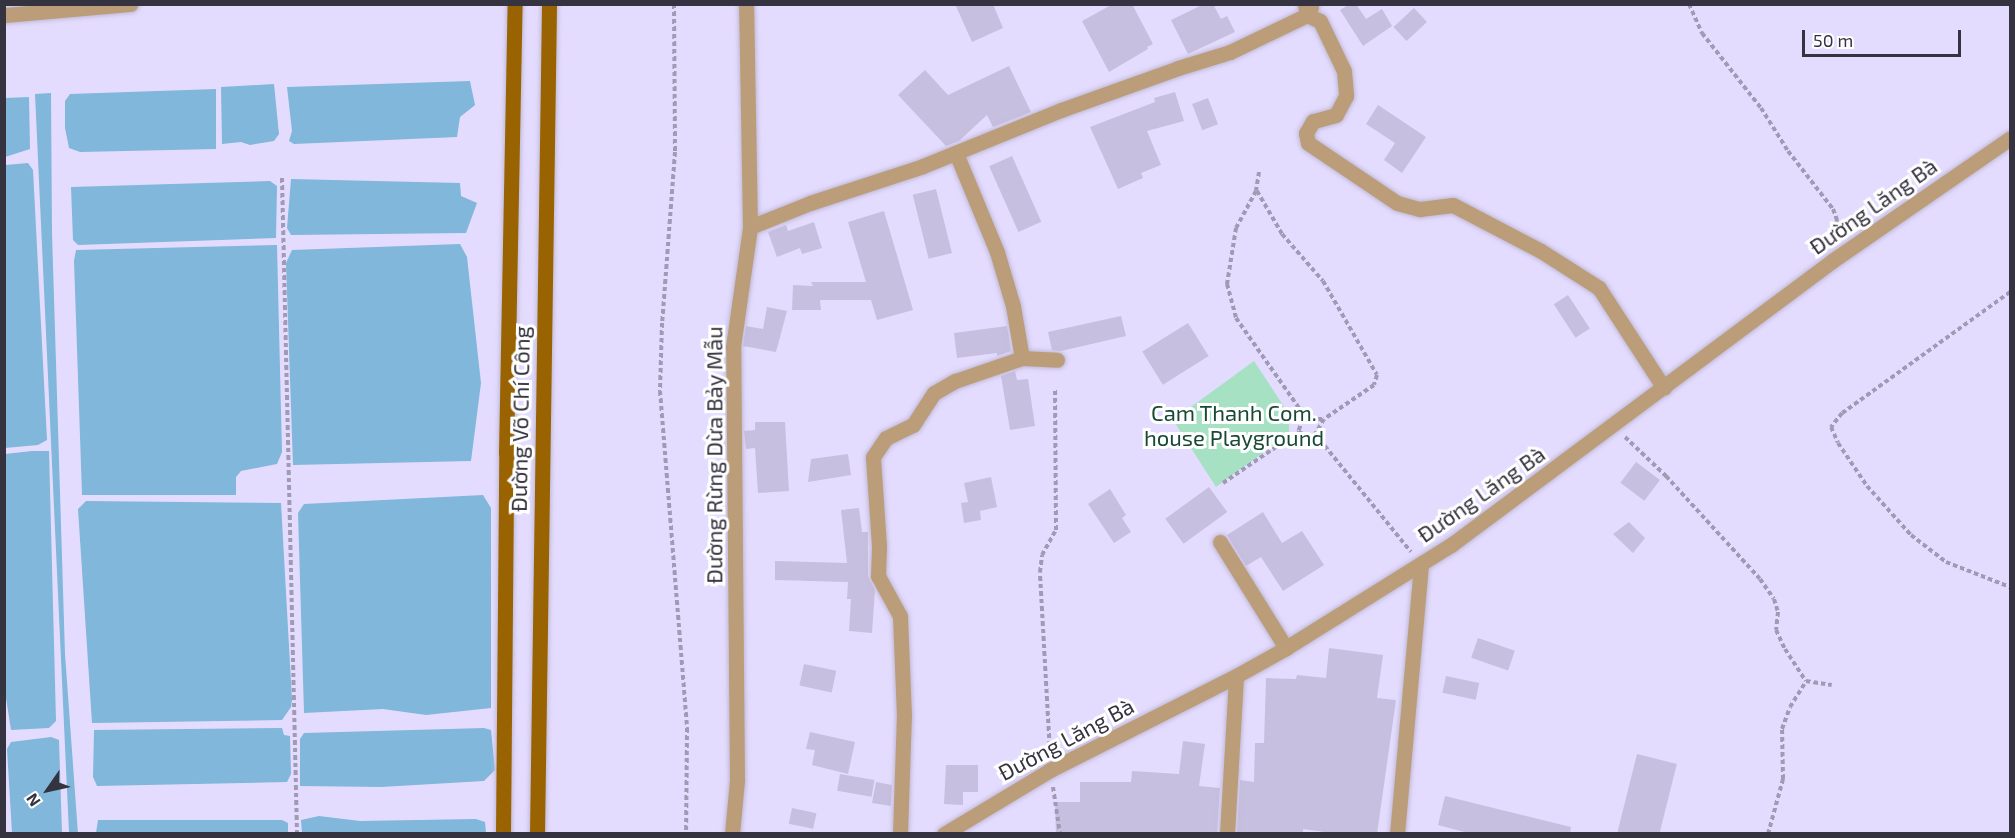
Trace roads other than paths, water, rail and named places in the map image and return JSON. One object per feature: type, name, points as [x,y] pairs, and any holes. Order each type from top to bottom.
[{"type":"main road","name":"Đường Võ Chí Công","points":[[503,834],[506,453],[515,4]]},
{"type":"main road","name":"Đường Võ Chí Công","points":[[537,834],[549,4]]},
{"type":"street","points":[[4,15],[131,4]]},
{"type":"street","name":"Đường Rừng Dừa Bảy Mẫu","points":[[732,834],[737,780],[733,347],[750,226],[746,4]]},
{"type":"street","points":[[750,226],[956,153],[1061,110],[1230,52],[1308,8],[1320,21],[1344,71],[1346,96],[1336,115],[1313,121],[1306,133],[1308,143],[1397,203],[1420,209],[1453,205],[1541,251],[1599,288],[1665,388]]},
{"type":"street","name":"Đường Lăng Bà","points":[[944,834],[1050,770],[1236,676],[1286,648],[1451,545],[1665,388],[1832,261],[2010,138]]},
{"type":"street","points":[[956,153],[997,252],[1013,306],[1022,358]]},
{"type":"street","points":[[900,834],[904,716],[900,616],[878,576],[879,546],[873,457],[886,438],[913,425],[934,393],[955,381],[1022,358],[1057,360]]},
{"type":"street","points":[[1220,542],[1286,648]]},
{"type":"street","points":[[1396,834],[1421,564]]},
{"type":"street","points":[[1227,834],[1236,676]]},
{"type":"water","points":[[470,81],[475,105],[460,117],[457,137],[294,144],[289,141],[292,131],[287,87]]},
{"type":"water","points":[[274,84],[279,134],[274,141],[250,145],[241,142],[222,144],[221,87]]},
{"type":"water","points":[[216,89],[216,149],[80,152],[69,148],[65,128],[65,101],[70,94]]},
{"type":"water","points":[[51,93],[52,233],[65,654],[78,834],[69,833],[35,94]]},
{"type":"water","points":[[29,97],[30,149],[5,157],[5,98]]},
{"type":"water","points":[[28,163],[33,170],[47,440],[38,445],[5,448],[5,165]]},
{"type":"water","points":[[291,179],[460,183],[461,196],[477,203],[466,233],[291,235],[287,228]]},
{"type":"water","points":[[270,181],[277,186],[276,238],[78,245],[73,240],[71,187]]},
{"type":"water","points":[[460,244],[467,257],[481,383],[471,461],[293,465],[286,263],[292,250]]},
{"type":"water","points":[[277,245],[282,452],[277,464],[241,471],[236,477],[236,495],[82,495],[74,261],[76,250]]},
{"type":"water","points":[[49,451],[56,721],[49,728],[11,730],[6,698],[5,454]]},
{"type":"water","points":[[483,495],[491,508],[491,708],[426,715],[383,709],[304,713],[298,513],[304,504]]},
{"type":"water","points":[[86,501],[281,503],[292,700],[291,707],[282,720],[92,723],[78,509]]},
{"type":"water","points":[[282,728],[284,735],[290,736],[291,774],[287,782],[97,786],[93,777],[94,730]]},
{"type":"water","points":[[484,728],[491,730],[495,770],[484,781],[381,787],[300,786],[300,739],[304,733]]},
{"type":"water","points":[[51,737],[59,740],[62,833],[12,833],[7,749],[11,742]]},
{"type":"water","points":[[319,816],[360,821],[476,819],[485,822],[486,833],[302,833],[301,820]]},
{"type":"water","points":[[98,820],[282,820],[288,823],[288,833],[96,833]]},
{"type":"park label","name":"Cam Thanh Com. house Playground","points":[[1234,425]]}]
